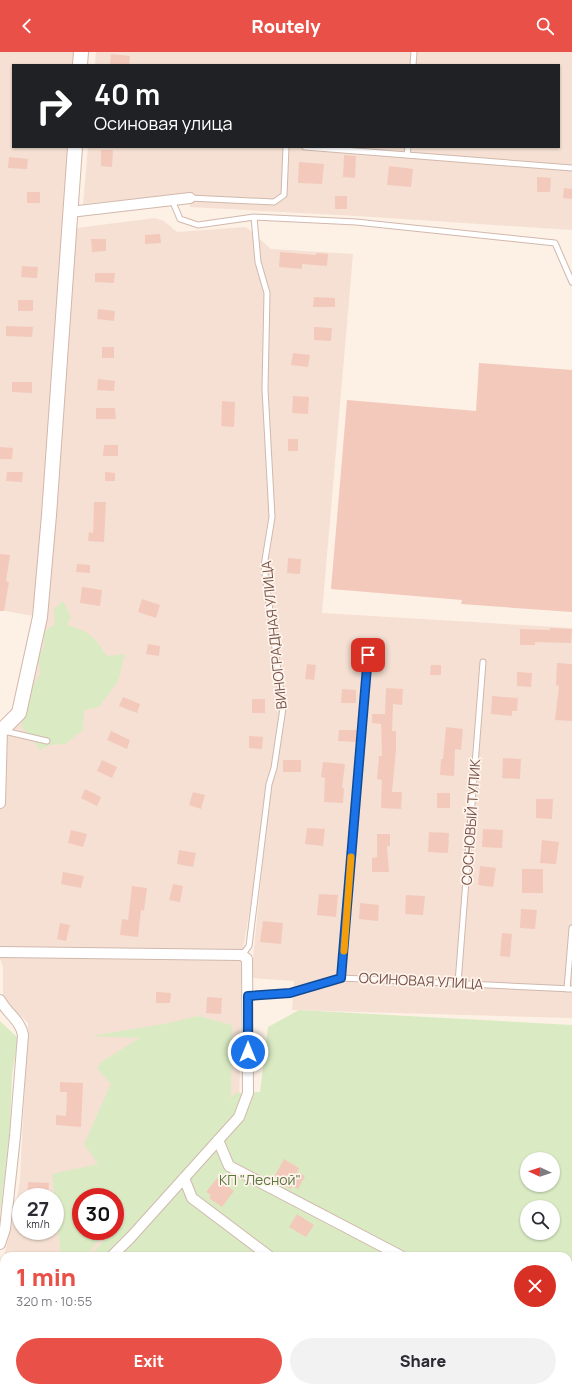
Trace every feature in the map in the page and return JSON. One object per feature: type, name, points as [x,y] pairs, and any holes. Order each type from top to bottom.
[{"type":"street","points":[[80,64],[81,52]]},
{"type":"street","points":[[0,803],[1,730],[19,713],[40,617],[50,507],[75,148]]},
{"type":"street","points":[[70,212],[190,198]]},
{"type":"street","points":[[0,952],[242,955],[247,959],[248,1093],[239,1117],[117,1252]]},
{"type":"street","points":[[0,1000],[22,1028],[23,1035],[15,1136],[5,1229],[0,1244]]},
{"type":"street","points":[[218,1140],[229,1166],[393,1252]]},
{"type":"street","points":[[184,1178],[192,1198],[264,1252]]},
{"type":"lane","points":[[413,64],[414,52]]},
{"type":"lane","points":[[190,198],[274,202],[284,194],[286,148]]},
{"type":"lane","points":[[318,148],[572,168]]},
{"type":"lane","points":[[407,155],[408,148]]},
{"type":"lane","points":[[172,200],[180,219],[198,225],[254,217],[356,222],[555,243],[572,282]]},
{"type":"lane","name":"ВИНОГРАДНАЯ УЛИЦА","points":[[242,955],[249,946],[269,784],[274,768],[283,708],[264,566],[272,517],[266,389],[267,293],[258,262],[254,217]]},
{"type":"lane","points":[[341,978],[368,655]]},
{"type":"lane","name":"СОСНОВЫЙ ТУПИК","points":[[458,983],[483,662]]},
{"type":"lane","points":[[1,730],[47,741]]},
{"type":"lane","points":[[570,989],[572,928]]},
{"type":"lane","name":"ОСИНОВАЯ УЛИЦА","points":[[248,996],[290,993],[341,978],[570,989]]},
{"type":"shaded area","points":[[0,52],[81,52],[80,64],[12,64],[12,148],[75,148],[69,229],[155,218],[164,221],[177,232],[246,227],[271,249],[353,254],[322,613],[572,628],[572,1018],[292,1010],[294,981],[251,978],[270,790],[242,955],[239,1117],[116,1252],[5,1252],[12,1225],[12,1240],[64,1240],[64,1188],[19,1188],[28,1023],[8,1004],[3,994],[3,967],[0,959],[0,803],[2,730],[19,713],[39,617],[0,610]]},
{"type":"shaded area","points":[[96,52],[572,52],[572,230],[190,207],[189,193],[83,204],[88,148],[560,148],[560,64],[95,64]]},
{"type":"green space","points":[[63,601],[71,617],[67,625],[81,630],[95,639],[107,656],[125,654],[118,681],[99,707],[84,710],[83,730],[65,744],[50,745],[40,750],[21,726],[28,705],[27,693],[40,674],[38,657],[44,647],[44,632],[55,624],[54,609]]},
{"type":"green space","name":"КП \"Лесной\"","points":[[299,1010],[572,1025],[572,1252],[94,1252],[104,1240],[124,1240],[124,1218],[127,1214],[124,1210],[124,1188],[72,1188],[72,1240],[99,1240],[89,1252],[61,1252],[59,1240],[64,1240],[64,1188],[54,1188],[52,1174],[98,1164],[84,1144],[111,1084],[97,1069],[101,1062],[140,1038],[91,1036],[164,1024],[198,1016],[232,1025],[231,1098],[236,1093],[260,1092],[268,1027]]},
{"type":"green space","points":[[0,1021],[18,1038],[12,1075],[10,1129],[0,1215]]},
{"type":"building","points":[[111,54],[130,56],[129,64],[110,64]]},
{"type":"building","points":[[101,150],[113,150],[112,167],[101,166]]},
{"type":"building","points":[[344,155],[356,156],[355,178],[343,177]]},
{"type":"building","points":[[9,157],[28,159],[27,169],[8,168]]},
{"type":"building","points":[[299,162],[324,164],[322,184],[298,183]]},
{"type":"building","points":[[389,166],[413,169],[411,187],[387,185]]},
{"type":"building","points":[[537,177],[551,178],[550,192],[537,192]]},
{"type":"building","points":[[564,188],[572,189],[572,199],[563,198]]},
{"type":"building","points":[[27,192],[40,192],[40,203],[27,203]]},
{"type":"building","points":[[335,196],[347,196],[347,209],[335,209]]},
{"type":"building","points":[[160,234],[161,243],[145,244],[145,235]]},
{"type":"building","points":[[91,239],[106,239],[106,251],[92,252]]},
{"type":"building","points":[[280,252],[316,255],[316,253],[328,254],[327,266],[302,264],[302,269],[279,267]]},
{"type":"building","points":[[22,266],[38,267],[37,278],[21,277]]},
{"type":"building","points":[[95,273],[115,273],[114,283],[95,282]]},
{"type":"building","points":[[314,297],[335,298],[335,307],[313,307]]},
{"type":"building","points":[[18,300],[33,300],[33,311],[18,311]]},
{"type":"building","points":[[98,309],[115,311],[114,321],[97,319]]},
{"type":"building","points":[[6,326],[33,327],[32,337],[6,336]]},
{"type":"building","points":[[314,327],[332,328],[331,341],[314,340]]},
{"type":"building","points":[[102,347],[114,347],[114,358],[102,358]]},
{"type":"building","points":[[293,353],[310,355],[308,367],[291,365]]},
{"type":"building","points":[[479,363],[572,370],[572,612],[461,604],[462,600],[331,589],[347,400],[476,411]]},
{"type":"building","points":[[98,379],[115,381],[114,391],[97,390]]},
{"type":"building","points":[[12,382],[32,382],[32,393],[12,392]]},
{"type":"building","points":[[293,396],[309,397],[308,414],[292,413]]},
{"type":"building","points":[[222,401],[235,402],[234,427],[221,426]]},
{"type":"building","points":[[96,408],[115,408],[116,419],[96,419]]},
{"type":"building","points":[[288,439],[298,439],[298,451],[288,451]]},
{"type":"building","points":[[104,445],[118,445],[118,456],[103,456]]},
{"type":"building","points":[[0,447],[13,448],[12,459],[0,459]]},
{"type":"building","points":[[7,472],[23,472],[22,482],[6,481]]},
{"type":"building","points":[[105,472],[115,473],[115,481],[105,481]]},
{"type":"building","points":[[94,502],[106,502],[104,542],[88,541],[89,532],[93,533]]},
{"type":"building","points":[[0,554],[10,555],[6,581],[9,582],[4,611],[0,611]]},
{"type":"building","points":[[288,558],[301,559],[300,574],[287,573]]},
{"type":"building","points":[[77,564],[90,565],[90,573],[76,572]]},
{"type":"building","points":[[82,587],[102,590],[100,606],[80,603]]},
{"type":"building","points":[[142,599],[160,605],[156,618],[138,612]]},
{"type":"building","points":[[550,628],[572,629],[571,643],[535,642],[535,645],[520,645],[520,629],[550,630]]},
{"type":"building","points":[[148,644],[160,646],[159,656],[146,654]]},
{"type":"building","points":[[557,663],[572,664],[572,721],[555,720],[559,686],[556,685]]},
{"type":"building","points":[[307,664],[316,665],[314,680],[305,679]]},
{"type":"building","points":[[431,665],[441,665],[441,675],[430,675]]},
{"type":"building","points":[[517,672],[532,673],[531,687],[517,686]]},
{"type":"building","points":[[386,688],[403,689],[402,705],[393,704],[392,731],[396,731],[396,750],[392,792],[402,792],[401,809],[381,808],[382,780],[377,779],[379,756],[382,756],[381,724],[372,723],[372,714],[385,714]]},
{"type":"building","points":[[342,689],[356,690],[356,703],[341,703]]},
{"type":"building","points":[[492,696],[518,698],[517,711],[512,711],[512,716],[491,714]]},
{"type":"building","points":[[123,697],[140,704],[137,713],[119,706]]},
{"type":"building","points":[[252,699],[265,699],[265,713],[252,713]]},
{"type":"building","points":[[446,727],[463,729],[461,750],[455,749],[454,776],[440,775]]},
{"type":"building","points":[[339,730],[357,730],[356,742],[338,741]]},
{"type":"building","points":[[111,731],[130,740],[127,749],[107,740]]},
{"type":"building","points":[[249,736],[263,737],[262,749],[249,748]]},
{"type":"building","points":[[503,758],[521,759],[520,779],[502,778]]},
{"type":"building","points":[[102,760],[117,767],[112,778],[97,771]]},
{"type":"building","points":[[283,760],[301,760],[301,772],[283,772]]},
{"type":"building","points":[[323,762],[345,764],[342,788],[344,788],[343,803],[324,802],[325,778],[321,777]]},
{"type":"building","points":[[85,789],[101,797],[97,806],[81,798]]},
{"type":"building","points":[[193,792],[205,795],[201,809],[189,805]]},
{"type":"building","points":[[437,793],[450,793],[450,808],[437,808]]},
{"type":"building","points":[[536,799],[553,799],[552,819],[536,818]]},
{"type":"building","points":[[307,828],[325,829],[323,846],[305,844]]},
{"type":"building","points":[[483,829],[503,830],[502,848],[482,847]]},
{"type":"building","points":[[71,830],[87,834],[83,847],[68,843]]},
{"type":"building","points":[[429,832],[449,833],[448,853],[428,852]]},
{"type":"building","points":[[377,834],[390,834],[390,846],[387,846],[389,872],[372,872],[372,858],[377,857]]},
{"type":"building","points":[[542,840],[559,842],[556,864],[540,863]]},
{"type":"building","points":[[179,850],[196,853],[193,867],[177,864]]},
{"type":"building","points":[[480,866],[496,868],[493,887],[478,885]]},
{"type":"building","points":[[522,869],[543,869],[543,893],[522,893]]},
{"type":"building","points":[[63,872],[84,876],[81,888],[61,884]]},
{"type":"building","points":[[173,884],[183,886],[180,902],[169,900]]},
{"type":"building","points":[[132,886],[147,888],[144,911],[141,910],[138,937],[120,935],[122,919],[128,920]]},
{"type":"building","points":[[319,894],[338,895],[336,917],[317,915]]},
{"type":"building","points":[[406,895],[425,896],[423,915],[405,914]]},
{"type":"building","points":[[360,903],[379,905],[378,921],[359,919]]},
{"type":"building","points":[[521,909],[537,910],[535,929],[520,928]]},
{"type":"building","points":[[263,921],[283,923],[281,944],[260,942]]},
{"type":"building","points":[[60,923],[70,925],[66,941],[57,939]]},
{"type":"building","points":[[502,933],[512,934],[510,957],[500,956]]},
{"type":"building","points":[[156,992],[171,993],[170,1003],[156,1003]]},
{"type":"building","points":[[207,997],[222,998],[221,1014],[206,1013]]},
{"type":"building","points":[[60,1082],[83,1083],[81,1127],[56,1125],[56,1115],[66,1116],[67,1092],[60,1092]]},
{"type":"building","points":[[284,1159],[299,1168],[297,1172],[305,1176],[298,1189],[292,1186],[291,1189],[273,1179]]},
{"type":"building","points":[[217,1178],[234,1191],[222,1207],[209,1198],[211,1195],[206,1192]]},
{"type":"building","points":[[28,1182],[49,1183],[49,1188],[28,1188]]},
{"type":"building","points":[[297,1214],[314,1225],[306,1237],[289,1227]]},
{"type":"slow traffic","points":[[344,951],[351,857]]},
{"type":"route","points":[[248,1052],[248,996],[290,993],[341,978],[368,655]]}]
